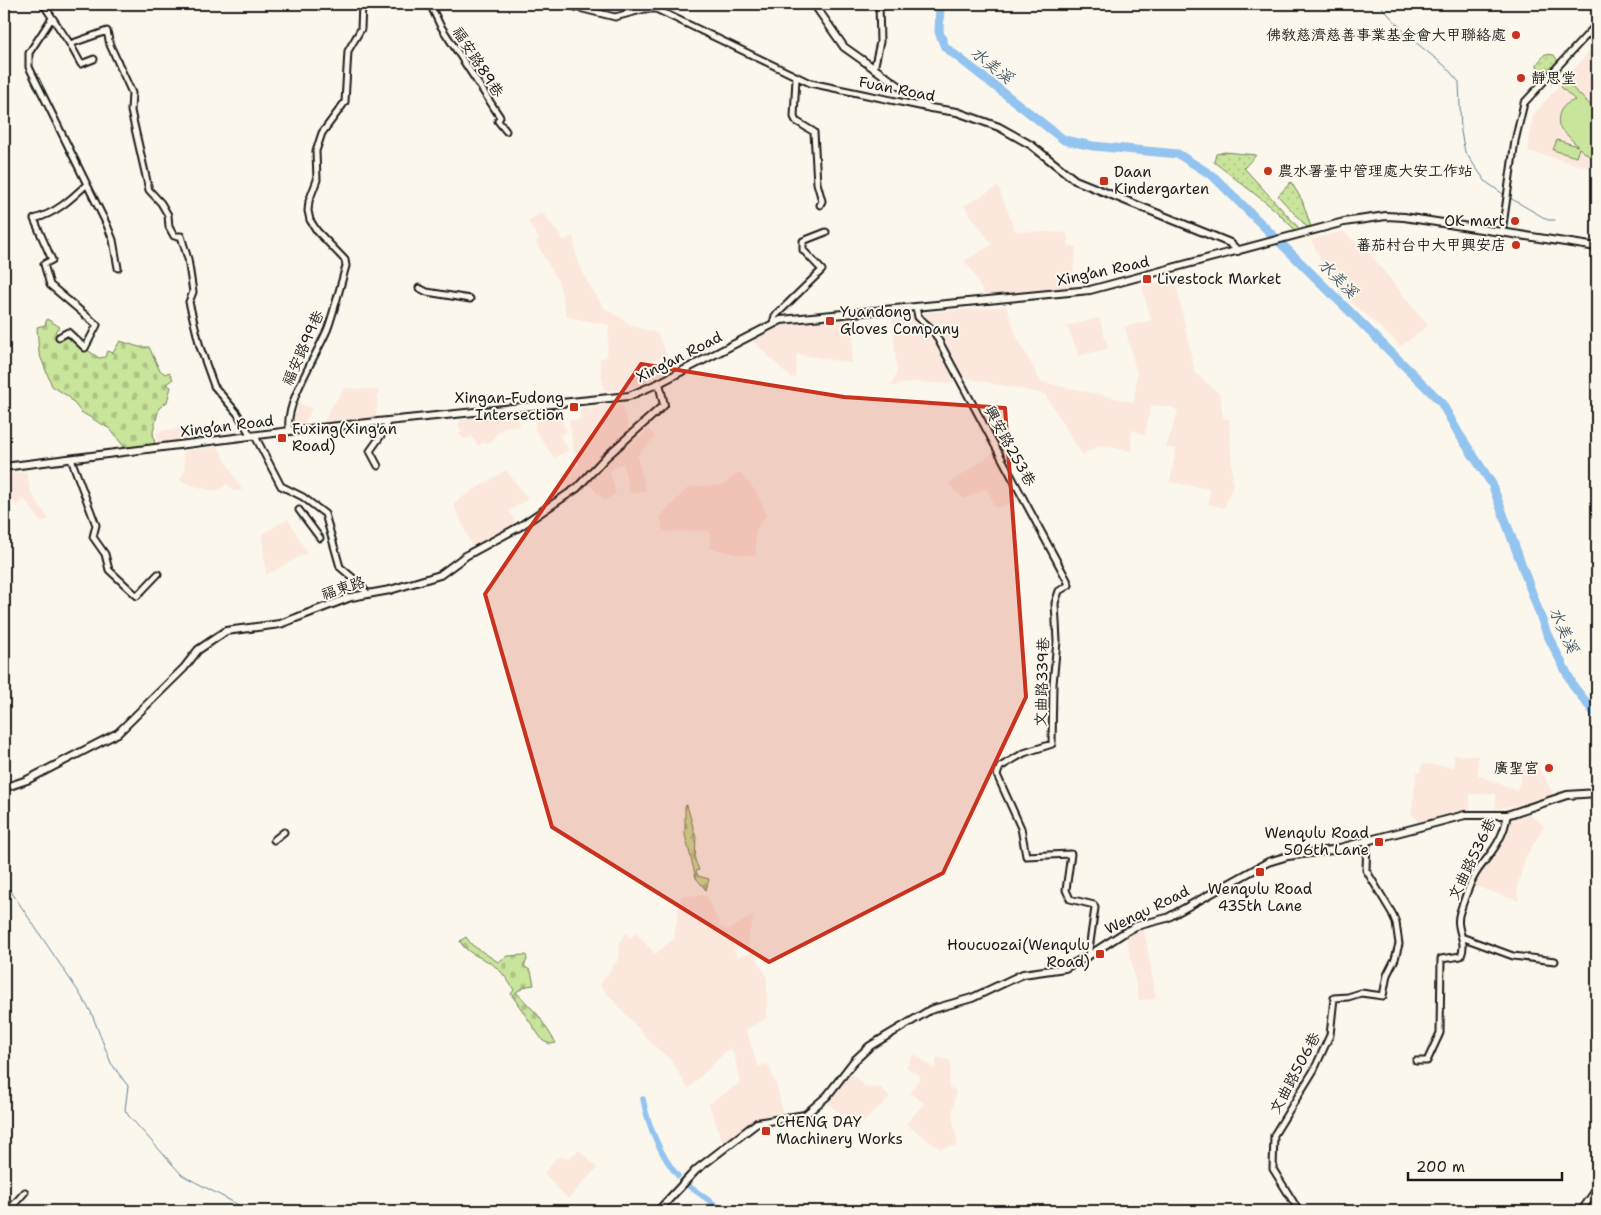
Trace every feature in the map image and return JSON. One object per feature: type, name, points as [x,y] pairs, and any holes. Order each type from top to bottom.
[{"type":"street","points":[[43,4],[81,64],[94,59]]},
{"type":"street","name":"福安路99巷","points":[[290,431],[287,424],[295,396],[327,330],[346,266],[345,260],[317,231],[310,220],[308,212],[309,201],[317,180],[316,151],[322,133],[345,102],[348,50],[361,29],[362,4]]},
{"type":"street","name":"福安路89巷","points":[[430,4],[440,25],[500,117],[498,121],[506,132]]},
{"type":"street","name":"Fuan Road","points":[[563,4],[615,17],[646,9],[656,9],[756,56],[796,78],[842,92],[957,112],[999,126],[1031,145],[1075,180],[1230,243],[1238,251]]},
{"type":"street","points":[[814,4],[844,47],[930,108]]},
{"type":"street","points":[[874,69],[880,42],[879,4]]},
{"type":"street","points":[[52,18],[29,53],[29,67],[113,240],[118,268]]},
{"type":"street","points":[[1597,24],[1524,103],[1502,232],[1597,247]]},
{"type":"street","points":[[70,44],[107,31],[110,45],[132,93],[131,111],[149,190],[164,209],[174,236],[180,236],[188,259],[193,292],[189,302],[200,347],[214,386],[237,413],[253,436],[281,486],[303,497],[325,514],[340,567],[360,584],[366,592]]},
{"type":"street","points":[[796,78],[794,117],[796,121],[814,132],[816,183],[822,201],[820,205]]},
{"type":"street","points":[[59,337],[68,332],[85,348],[97,325],[50,284],[44,264],[52,260],[34,219],[50,215],[86,185]]},
{"type":"street","name":"Xing’an Road","points":[[4,466],[290,431],[629,396],[660,383],[781,320],[1090,290],[1227,253],[1268,244],[1344,222],[1386,216],[1404,217],[1502,232]]},
{"type":"street","points":[[773,323],[775,316],[822,270],[803,250],[803,241],[826,232]]},
{"type":"street","points":[[1216,238],[1227,253]]},
{"type":"street","points":[[419,288],[427,292],[470,299]]},
{"type":"street","name":"興安路253巷","points":[[916,307],[918,317],[933,330],[1068,580],[1069,585],[1059,591],[1056,599]]},
{"type":"street","name":"福東路","points":[[4,788],[27,780],[118,733],[184,668],[198,650],[220,634],[226,631],[280,624],[366,592],[390,590],[440,575],[466,555],[535,518],[577,488],[606,457],[664,405],[660,383]]},
{"type":"street","points":[[378,466],[370,451],[385,430],[387,421]]},
{"type":"street","points":[[71,459],[96,525],[93,537],[105,554],[109,570],[137,596],[158,574]]},
{"type":"street","points":[[299,510],[320,538]]},
{"type":"street","name":"文曲路339巷","points":[[1056,599],[1057,641],[1053,684],[1052,744],[1024,753],[1000,767],[997,776],[1021,828],[1026,856],[1071,854],[1066,890],[1067,896],[1094,905],[1095,908],[1088,956]]},
{"type":"street","name":"Wenqu Road","points":[[658,1211],[696,1170],[757,1124],[774,1119],[797,1117],[815,1108],[854,1061],[870,1046],[930,1010],[972,998],[1017,976],[1065,968],[1136,926],[1167,918],[1268,862],[1288,856],[1332,850],[1465,815],[1506,814],[1568,795],[1597,793]]},
{"type":"street","name":"文曲路536巷","points":[[1464,938],[1457,923],[1459,916],[1475,875],[1500,838],[1506,824],[1506,814]]},
{"type":"street","points":[[274,840],[284,832]]},
{"type":"street","name":"文曲路506巷","points":[[1299,1211],[1273,1169],[1274,1135],[1286,1118],[1300,1089],[1314,1070],[1330,1035],[1334,998],[1348,998],[1361,993],[1382,996],[1387,975],[1396,959],[1399,944],[1396,923],[1366,870],[1367,840]]},
{"type":"street","points":[[1416,1061],[1427,1061],[1438,1040],[1442,959],[1461,956],[1464,938],[1513,956],[1555,961]]},
{"type":"street","points":[[1581,1211],[1597,1188]]},
{"type":"street","points":[[8,1211],[25,1192]]},
{"type":"highlighted area","points":[[641,364],[844,397],[1005,408],[1026,697],[943,873],[769,962],[552,827],[485,594]]},
{"type":"shaded area","points":[[1597,43],[1597,170],[1528,151],[1533,115]]},
{"type":"shaded area","points":[[998,186],[1015,231],[1067,233],[1069,246],[1076,247],[1071,290],[986,298],[973,272],[965,261],[992,244],[964,206]]},
{"type":"shaded area","points":[[542,212],[564,240],[573,236],[577,258],[585,278],[604,308],[635,327],[657,333],[667,355],[654,360],[657,376],[634,386],[614,391],[604,390],[599,359],[607,357],[609,325],[567,317],[559,283],[536,242],[539,239],[528,221]]},
{"type":"shaded area","points":[[1343,231],[1370,254],[1428,326],[1401,346],[1346,297],[1327,274],[1311,240]]},
{"type":"shaded area","points":[[1175,279],[1195,373],[1220,394],[1223,418],[1229,419],[1233,484],[1224,508],[1209,504],[1210,489],[1170,482],[1176,449],[1166,447],[1178,411],[1172,407],[1151,405],[1145,435],[1132,430],[1131,451],[1100,445],[1082,455],[1045,394],[959,377],[938,329],[923,317],[922,313],[1006,306],[1017,337],[1041,382],[1134,402],[1137,375],[1125,327],[1151,320],[1142,286]]},
{"type":"shaded area","points":[[914,314],[932,333],[954,381],[950,384],[915,382],[891,386],[897,373],[892,316]]},
{"type":"shaded area","points":[[855,315],[851,363],[797,354],[795,378],[789,376],[754,342],[754,334],[784,321]]},
{"type":"shaded area","points":[[1099,318],[1108,348],[1079,356],[1067,326]]},
{"type":"shaded area","points":[[344,388],[378,390],[376,418],[324,423],[329,411]]},
{"type":"shaded area","points":[[299,403],[312,409],[303,427],[291,429]]},
{"type":"shaded area","points":[[622,403],[633,443],[648,429],[655,437],[637,456],[646,490],[630,494],[623,463],[610,471],[616,493],[605,501],[583,478],[576,486],[562,495],[561,488],[566,487],[562,474],[580,465],[574,452],[569,420],[580,420],[580,409]]},
{"type":"shaded area","points":[[555,410],[567,431],[560,436],[569,450],[554,458],[535,429],[535,412]]},
{"type":"shaded area","points":[[520,414],[519,427],[506,426],[497,433],[490,443],[483,443],[478,446],[472,437],[464,439],[459,434],[462,432],[458,425],[461,420]]},
{"type":"shaded area","points":[[184,428],[186,443],[158,446],[156,432]]},
{"type":"shaded area","points":[[218,447],[242,490],[234,491],[227,484],[218,490],[212,490],[190,485],[180,480],[185,471],[183,451]]},
{"type":"shaded area","points":[[994,452],[1021,502],[995,508],[986,488],[964,499],[948,484]]},
{"type":"shaded area","points":[[506,470],[528,499],[509,511],[517,525],[472,546],[453,503]]},
{"type":"shaded area","points":[[26,472],[31,492],[49,519],[41,522],[24,499],[16,506],[4,487],[4,474]]},
{"type":"shaded area","points":[[739,472],[755,490],[767,514],[755,531],[756,556],[735,554],[710,548],[709,531],[663,532],[660,516],[689,487],[723,485]]},
{"type":"shaded area","points":[[288,519],[307,553],[266,575],[262,534]]},
{"type":"shaded area","points":[[1454,755],[1478,756],[1478,775],[1517,791],[1525,763],[1535,761],[1555,797],[1496,809],[1496,794],[1470,794],[1470,810],[1418,822],[1411,815],[1417,772],[1420,772],[1422,764],[1454,767]]},
{"type":"shaded area","points":[[1529,814],[1544,826],[1525,859],[1517,888],[1519,901],[1472,885],[1477,870],[1486,863],[1507,819]]},
{"type":"shaded area","points":[[706,895],[721,927],[728,930],[755,914],[748,937],[749,945],[734,949],[737,957],[754,952],[767,978],[767,1018],[746,1029],[758,1067],[768,1064],[778,1090],[783,1114],[759,1120],[724,1145],[709,1104],[740,1083],[734,1052],[729,1048],[688,1089],[671,1060],[653,1045],[600,985],[619,958],[620,942],[626,933],[630,938],[636,933],[655,954],[674,939],[681,896]]},
{"type":"shaded area","points":[[1144,928],[1156,999],[1139,1000],[1126,936]]},
{"type":"shaded area","points":[[914,1054],[935,1069],[937,1057],[949,1060],[951,1064],[948,1087],[956,1090],[952,1116],[958,1145],[940,1149],[906,1124],[924,1103],[910,1093],[921,1077],[906,1067]]},
{"type":"shaded area","points":[[851,1073],[866,1087],[881,1088],[890,1097],[857,1128],[828,1104]]},
{"type":"shaded area","points":[[579,1150],[597,1168],[568,1199],[544,1173],[557,1157],[567,1159]]},
{"type":"green space","points":[[1545,54],[1554,55],[1559,63],[1544,79],[1538,70],[1537,64]]},
{"type":"green space","points":[[1566,82],[1597,111],[1597,162],[1579,148],[1576,157],[1553,150],[1557,140],[1578,146],[1559,127],[1559,114],[1561,110],[1566,104],[1575,100],[1561,87]]},
{"type":"green space","points":[[1225,152],[1256,155],[1244,168],[1298,227],[1297,232],[1274,209],[1214,162],[1216,154]]},
{"type":"green space","points":[[1291,182],[1302,200],[1311,227],[1307,227],[1278,196]]},
{"type":"green space","points":[[47,319],[60,327],[55,331],[62,340],[68,337],[99,358],[105,357],[107,351],[113,353],[120,341],[139,347],[149,347],[159,369],[165,374],[169,372],[173,379],[166,384],[171,387],[167,402],[159,408],[153,432],[155,446],[125,448],[110,429],[81,412],[69,397],[52,386],[39,353],[37,327],[45,325]]},
{"type":"green space","points":[[687,805],[696,838],[695,860],[699,870],[696,871],[698,876],[709,879],[706,890],[696,878],[685,835],[685,806]]},
{"type":"green space","points":[[466,937],[472,945],[498,962],[507,956],[526,955],[527,960],[524,966],[531,971],[534,985],[527,986],[516,992],[538,1015],[556,1043],[550,1044],[543,1041],[511,994],[514,990],[500,970],[463,946],[460,941]]},
{"type":"waterway","name":"水美溪","points":[[940,4],[939,32],[945,47],[1064,140],[1093,146],[1178,154],[1213,176],[1441,402],[1459,434],[1492,484],[1547,634],[1574,687],[1597,716]]},
{"type":"waterway","points":[[1379,4],[1409,37],[1445,66],[1459,82],[1461,132],[1465,152],[1486,182],[1506,196]]},
{"type":"waterway","points":[[1510,198],[1548,220],[1555,220]]},
{"type":"waterway","points":[[4,881],[91,1012],[111,1063],[128,1086],[125,1110],[128,1115],[182,1175],[250,1211]]},
{"type":"waterway","points":[[643,1099],[648,1120],[656,1140],[678,1176]]},
{"type":"waterway","points":[[683,1182],[724,1211]]},
{"type":"place","name":"佛教慈濟慈善事業基金會大甲聯絡處","points":[[1516,35]]},
{"type":"place","name":"靜思堂","points":[[1521,78]]},
{"type":"place","name":"農水署臺中管理處大安工作站","points":[[1268,171]]},
{"type":"place","name":"Daan Kindergarten","points":[[1104,181]]},
{"type":"place","name":"OK mart","points":[[1515,221]]},
{"type":"place","name":"蕃茄村台中大甲興安店","points":[[1516,245]]},
{"type":"place","name":"Livestock Market","points":[[1147,279]]},
{"type":"place","name":"Yuandong Gloves Company","points":[[830,321]]},
{"type":"place","name":"Xingan-Fudong Intersection","points":[[574,407]]},
{"type":"place","name":"Fuxing(Xing'an Road)","points":[[282,438]]},
{"type":"place","name":"廣聖宮","points":[[1549,768]]},
{"type":"place","name":"Wenqulu Road 506th Lane","points":[[1379,842]]},
{"type":"place","name":"Wenqulu Road 435th Lane","points":[[1260,872]]},
{"type":"place","name":"Houcuozai(Wenqulu Road)","points":[[1100,954]]},
{"type":"place","name":"CHENG DAY Machinery Works","points":[[766,1131]]}]
